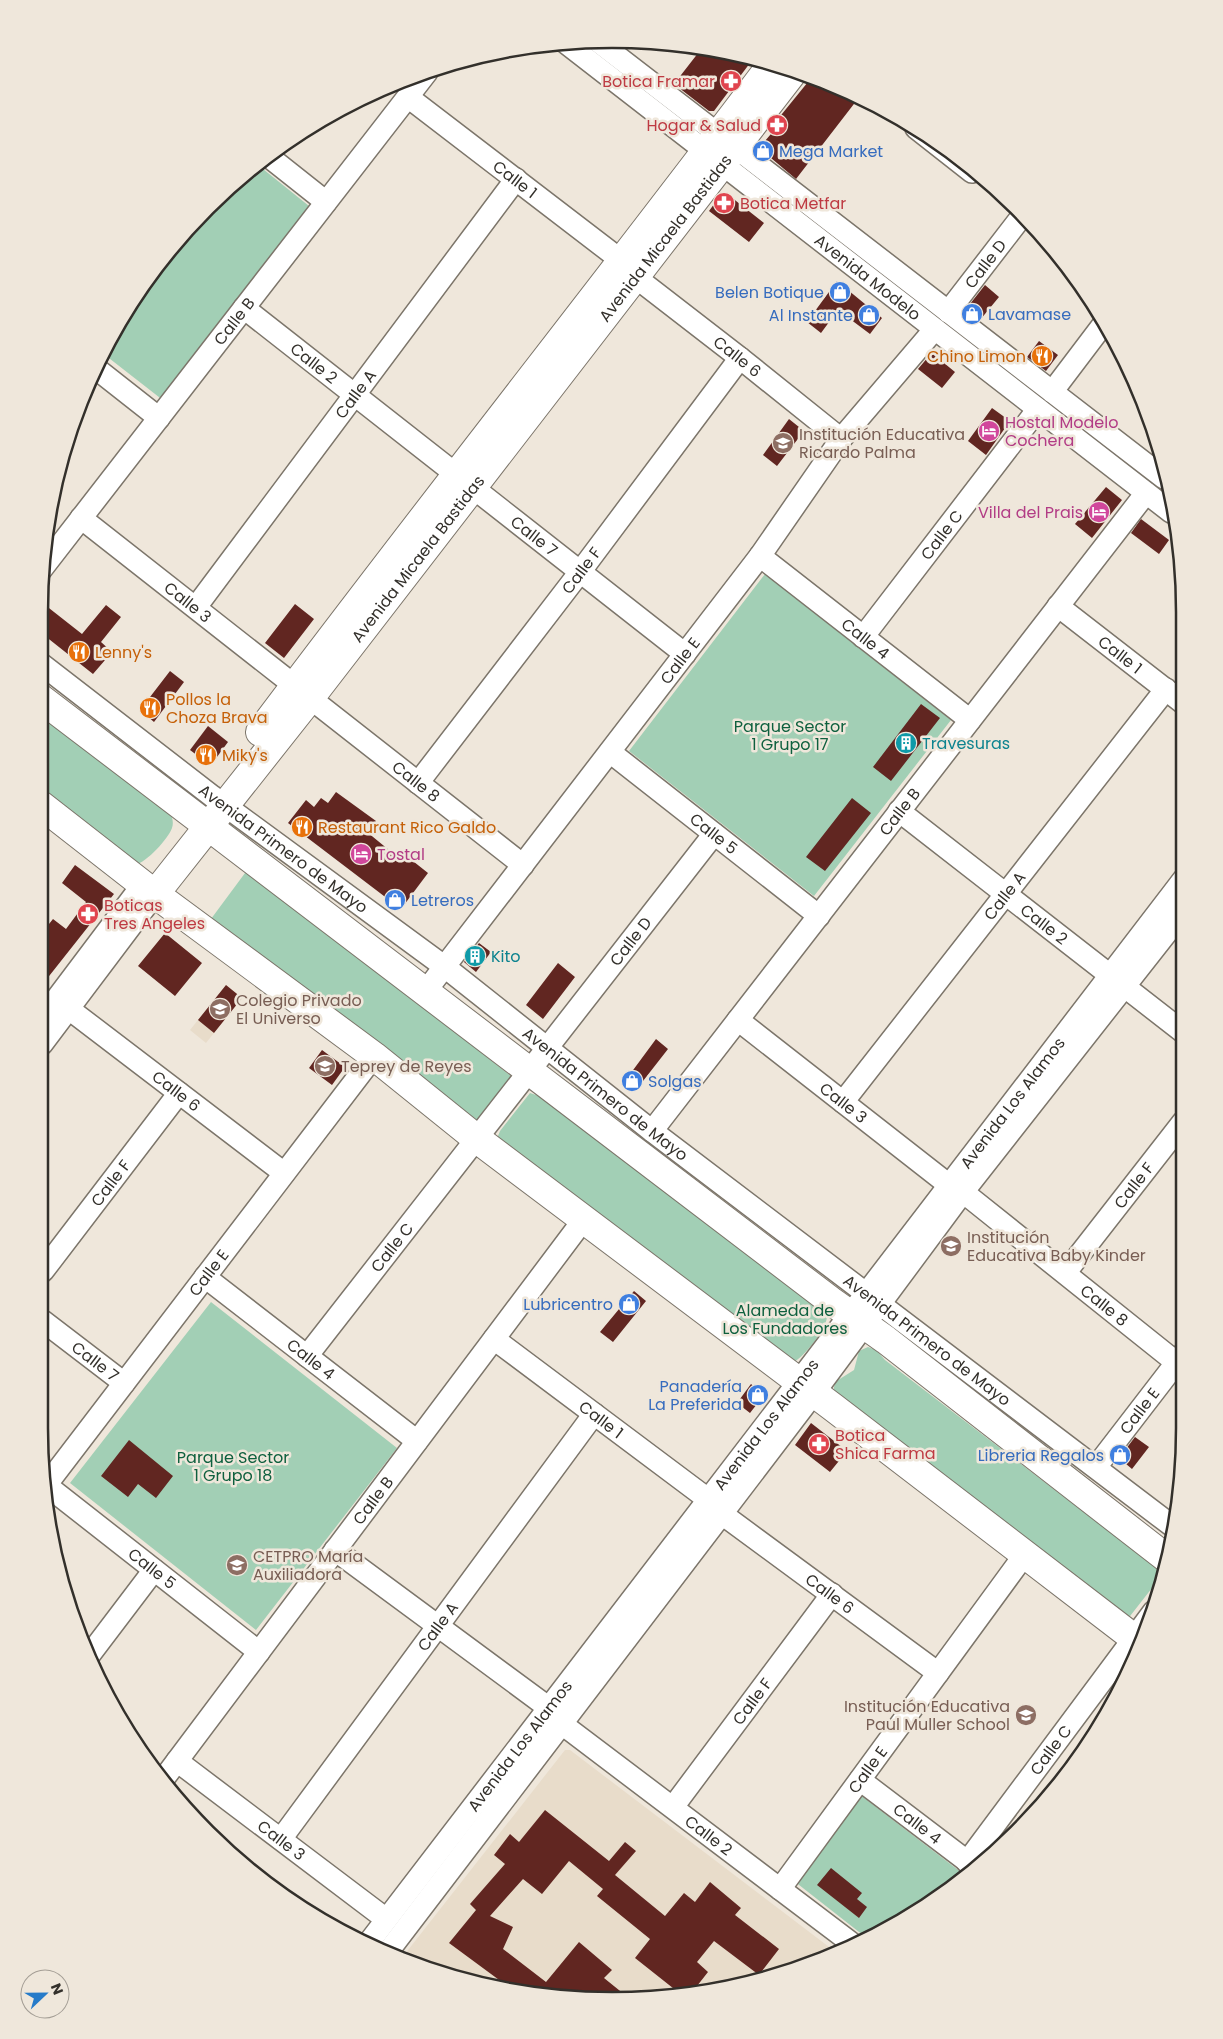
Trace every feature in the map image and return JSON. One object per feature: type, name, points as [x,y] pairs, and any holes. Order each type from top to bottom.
[{"type":"main road","name":"Avenida Micaela Bastidas","points":[[720,149],[768,70]]},
{"type":"main road","name":"Avenida Micaela Bastidas","points":[[149,889],[303,692],[463,480],[720,149],[789,76]]},
{"type":"main road","name":"Avenida Primero de Mayo","points":[[48,704],[530,1072],[864,1310],[1161,1554]]},
{"type":"main road","points":[[48,810],[149,889],[374,1056],[477,1139],[806,1387],[1135,1639]]},
{"type":"street","name":"Avenida Modelo","points":[[605,48],[720,149],[934,330],[1166,508]]},
{"type":"street","name":"Avenida Modelo","points":[[575,49],[720,149],[948,312],[1157,470]]},
{"type":"street","name":"Calle B","points":[[50,558],[420,81]]},
{"type":"street","name":"Calle 1","points":[[408,97],[516,179],[628,268]]},
{"type":"street","points":[[273,160],[326,202]]},
{"type":"street","name":"Calle A","points":[[196,607],[516,179]]},
{"type":"street","name":"Calle D","points":[[948,312],[1018,221]]},
{"type":"street","name":"Calle 6","points":[[628,268],[841,439]]},
{"type":"street","name":"Calle 2","points":[[244,308],[463,480]]},
{"type":"street","name":"Calle E","points":[[425,992],[760,556],[841,439],[934,330]]},
{"type":"street","points":[[1052,392],[1100,330]]},
{"type":"street","name":"Calle F","points":[[418,783],[580,572],[740,358]]},
{"type":"street","points":[[101,372],[159,418]]},
{"type":"street","name":"Calle C","points":[[863,637],[1038,409]]},
{"type":"street","name":"Calle 7","points":[[463,480],[685,654]]},
{"type":"street","name":"Calle B","points":[[652,1131],[1146,493]]},
{"type":"street","name":"Calle 3","points":[[82,518],[303,692]]},
{"type":"street","name":"Calle 4","points":[[760,556],[970,720]]},
{"type":"street","name":"Calle 1","points":[[1058,606],[1176,697]]},
{"type":"street","name":"Avenida Primero de Mayo","points":[[48,668],[219,800],[445,967],[652,1131],[864,1310],[1096,1467],[1168,1522]]},
{"type":"street","name":"Calle A","points":[[843,1102],[1166,689]]},
{"type":"street","name":"Calle 8","points":[[303,692],[523,865]]},
{"type":"street","name":"Calle 5","points":[[610,752],[819,916]]},
{"type":"street","name":"Calle 2","points":[[899,812],[1117,981]]},
{"type":"street","name":"Calle D","points":[[530,1072],[714,834]]},
{"type":"street","name":"Avenida Micaela Bastidas","points":[[48,1023],[55,999],[149,889]]},
{"type":"street","name":"Avenida Los Alamos","points":[[391,1947],[556,1716],[956,1188],[1117,981],[1176,891]]},
{"type":"street","name":"Avenida Los Alamos","points":[[1117,981],[1176,919]]},
{"type":"street","points":[[1117,981],[1176,1027]]},
{"type":"street","name":"Calle 6","points":[[55,999],[284,1174]]},
{"type":"street","name":"Calle 3","points":[[738,1020],[956,1188]]},
{"type":"street","name":"Calle E","points":[[50,1480],[374,1056]]},
{"type":"street","name":"Calle C","points":[[307,1356],[530,1072]]},
{"type":"street","name":"Calle F","points":[[48,1264],[179,1093]]},
{"type":"street","name":"Calle F","points":[[1066,1272],[1176,1131]]},
{"type":"street","name":"Calle 8","points":[[956,1188],[1176,1355]]},
{"type":"street","name":"Calle B","points":[[167,1774],[584,1219]]},
{"type":"street","name":"Calle 4","points":[[205,1276],[417,1441]]},
{"type":"street","name":"Calle 7","points":[[48,1325],[124,1383]]},
{"type":"street","name":"Calle 1","points":[[494,1339],[715,1507]]},
{"type":"street","name":"Calle E","points":[[1096,1467],[1176,1363]]},
{"type":"street","name":"Calle A","points":[[281,1839],[594,1414]]},
{"type":"street","name":"Calle 5","points":[[51,1492],[259,1652]]},
{"type":"street","name":"Calle 6","points":[[715,1507],[938,1673]]},
{"type":"street","name":"Calle 2","points":[[335,1550],[556,1716],[846,1940]]},
{"type":"street","name":"Calle E","points":[[780,1889],[1025,1554]]},
{"type":"street","points":[[93,1650],[154,1570]]},
{"type":"street","name":"Calle F","points":[[673,1807],[832,1594]]},
{"type":"street","name":"Calle C","points":[[979,1855],[1132,1646]]},
{"type":"street","name":"Avenida Los Alamos","points":[[372,1938],[556,1716]]},
{"type":"street","name":"Calle 3","points":[[177,1761],[386,1919]]},
{"type":"street","name":"Calle 4","points":[[860,1780],[969,1863]]},
{"type":"shaded area","name":"Colegio Privado El Universo","points":[[226,985],[242,998],[206,1043],[190,1030]]},
{"type":"shaded area","points":[[565,1750],[570,1750],[830,1948],[793,1962],[722,1981],[685,1987],[612,1992],[538,1987],[501,1981],[430,1962],[406,1953]]},
{"type":"green space","points":[[262,169],[309,206],[164,401],[108,358],[123,329],[164,268],[213,213]]},
{"type":"green space","name":"Parque Sector 1 Grupo 17","points":[[765,574],[951,720],[814,896],[629,751]]},
{"type":"green space","points":[[48,716],[170,812],[173,824],[170,833],[156,850],[145,860],[135,865],[48,798]]},
{"type":"green space","points":[[248,869],[511,1076],[511,1084],[480,1125],[208,923]]},
{"type":"green space","name":"Alameda de Los Fundadores","points":[[530,1093],[539,1096],[820,1303],[827,1313],[826,1322],[819,1335],[803,1355],[794,1362],[496,1141],[500,1131]]},
{"type":"green space","name":"Parque Sector 1 Grupo 18","points":[[211,1302],[397,1448],[256,1630],[70,1483]]},
{"type":"green space","name":"Alameda de Los Fundadores","points":[[868,1347],[876,1350],[885,1360],[1157,1568],[1152,1588],[1127,1620],[833,1393],[835,1382],[854,1370],[859,1351]]},
{"type":"green space","points":[[859,1794],[960,1871],[894,1916],[861,1933],[794,1881]]},
{"type":"building","points":[[697,54],[749,65],[714,111],[709,111],[674,84]]},
{"type":"building","points":[[807,83],[855,103],[796,179],[759,148],[776,128],[773,125]]},
{"type":"building","points":[[720,196],[731,197],[764,223],[749,242],[709,211]]},
{"type":"building","points":[[837,281],[882,318],[870,334],[838,310],[821,333],[807,322]]},
{"type":"building","points":[[985,285],[999,297],[980,320],[966,309]]},
{"type":"building","name":"Chino Limon","points":[[1039,341],[1058,355],[1046,371],[1027,357]]},
{"type":"building","points":[[933,354],[955,372],[942,388],[918,369]]},
{"type":"building","name":"Hostal Modelo Cochera","points":[[992,408],[1010,421],[986,455],[968,441]]},
{"type":"building","name":"Institución Educativa Ricardo Palma","points":[[789,419],[804,431],[777,466],[763,455]]},
{"type":"building","name":"Villa del Prais","points":[[1106,487],[1122,500],[1092,538],[1075,524]]},
{"type":"building","points":[[1141,519],[1169,540],[1159,554],[1131,533]]},
{"type":"building","points":[[295,604],[314,619],[284,658],[265,643]]},
{"type":"building","points":[[106,605],[121,617],[101,642],[112,652],[93,674],[48,638],[48,607],[82,634]]},
{"type":"building","points":[[170,671],[184,682],[154,722],[140,710]]},
{"type":"building","name":"Travesuras","points":[[921,704],[940,718],[891,781],[873,767]]},
{"type":"building","points":[[208,726],[228,742],[214,761],[206,762],[190,750]]},
{"type":"building","points":[[336,792],[376,821],[367,832],[395,855],[399,850],[428,873],[401,909],[288,823],[306,800],[314,807],[321,798],[328,803]]},
{"type":"building","points":[[852,798],[871,813],[825,871],[806,857]]},
{"type":"building","points":[[75,865],[114,894],[48,977],[48,925],[53,919],[66,929],[86,902],[62,883]]},
{"type":"building","points":[[165,933],[202,963],[175,996],[138,966]]},
{"type":"building","name":"Kito","points":[[479,943],[491,952],[476,972],[464,962]]},
{"type":"building","points":[[558,963],[575,977],[543,1019],[526,1005]]},
{"type":"building","name":"Colegio Privado El Universo","points":[[226,985],[242,998],[214,1033],[198,1020]]},
{"type":"building","points":[[656,1039],[668,1049],[636,1090],[625,1081]]},
{"type":"building","points":[[322,1050],[345,1067],[332,1085],[309,1068]]},
{"type":"building","points":[[634,1291],[646,1301],[613,1342],[600,1332]]},
{"type":"building","points":[[751,1384],[764,1395],[750,1413],[737,1403]]},
{"type":"building","points":[[811,1423],[847,1451],[830,1472],[795,1445]]},
{"type":"building","points":[[1135,1437],[1149,1447],[1132,1469],[1119,1458]]},
{"type":"building","points":[[129,1440],[173,1476],[156,1498],[138,1484],[128,1497],[101,1476]]},
{"type":"building","points":[[545,1810],[609,1861],[625,1842],[636,1851],[615,1875],[665,1916],[684,1893],[695,1902],[710,1882],[741,1908],[735,1915],[779,1949],[762,1970],[756,1972],[714,1941],[697,1962],[708,1972],[698,1985],[673,1988],[635,1958],[650,1939],[597,1896],[603,1889],[569,1861],[542,1894],[523,1879],[490,1916],[513,1927],[503,1949],[546,1982],[579,1942],[612,1970],[604,1978],[621,1992],[538,1987],[500,1981],[449,1943],[476,1910],[470,1904],[505,1864],[494,1855],[510,1834],[519,1842]]},
{"type":"building","points":[[831,1868],[862,1893],[857,1899],[867,1907],[859,1918],[817,1885]]},
{"type":"place","name":"Botica Framar","points":[[731,81]]},
{"type":"place","name":"Hogar & Salud","points":[[777,125]]},
{"type":"place","name":"Mega Market","points":[[763,151]]},
{"type":"place","name":"Botica Metfar","points":[[724,203]]},
{"type":"place","name":"Belen Botique","points":[[840,292]]},
{"type":"place","name":"Lavamase","points":[[972,314]]},
{"type":"place","name":"Al Instante","points":[[869,315]]},
{"type":"place","name":"Chino Limon","points":[[1042,356]]},
{"type":"place","name":"Hostal Modelo Cochera","points":[[989,431]]},
{"type":"place","name":"Institución Educativa Ricardo Palma","points":[[783,443]]},
{"type":"place","name":"Villa del Prais","points":[[1099,512]]},
{"type":"place","name":"Lenny's","points":[[79,652]]},
{"type":"place","name":"Pollos la Choza Brava","points":[[150,708]]},
{"type":"place","name":"Travesuras","points":[[906,743]]},
{"type":"place","name":"Miky's","points":[[206,755]]},
{"type":"place","name":"Restaurant Rico Galdo","points":[[302,827]]},
{"type":"place","name":"Tostal","points":[[361,854]]},
{"type":"place","name":"Letreros","points":[[395,900]]},
{"type":"place","name":"Boticas Tres Angeles","points":[[88,914]]},
{"type":"place","name":"Kito","points":[[475,956]]},
{"type":"place","name":"Colegio Privado El Universo","points":[[220,1009]]},
{"type":"place","name":"Teprey de Reyes","points":[[325,1066]]},
{"type":"place","name":"Solgas","points":[[632,1081]]},
{"type":"place","name":"Institución Educativa Baby Kinder","points":[[951,1246]]},
{"type":"place","name":"Lubricentro","points":[[629,1304]]},
{"type":"place","name":"Panadería La Preferida","points":[[758,1395]]},
{"type":"place","name":"Botica Shica Farma","points":[[819,1444]]},
{"type":"place","name":"Libreria Regalos","points":[[1120,1455]]},
{"type":"place","name":"CETPRO María Auxiliadora","points":[[237,1565]]},
{"type":"place","name":"Institución Educativa Paul Muller School","points":[[1026,1715]]}]
